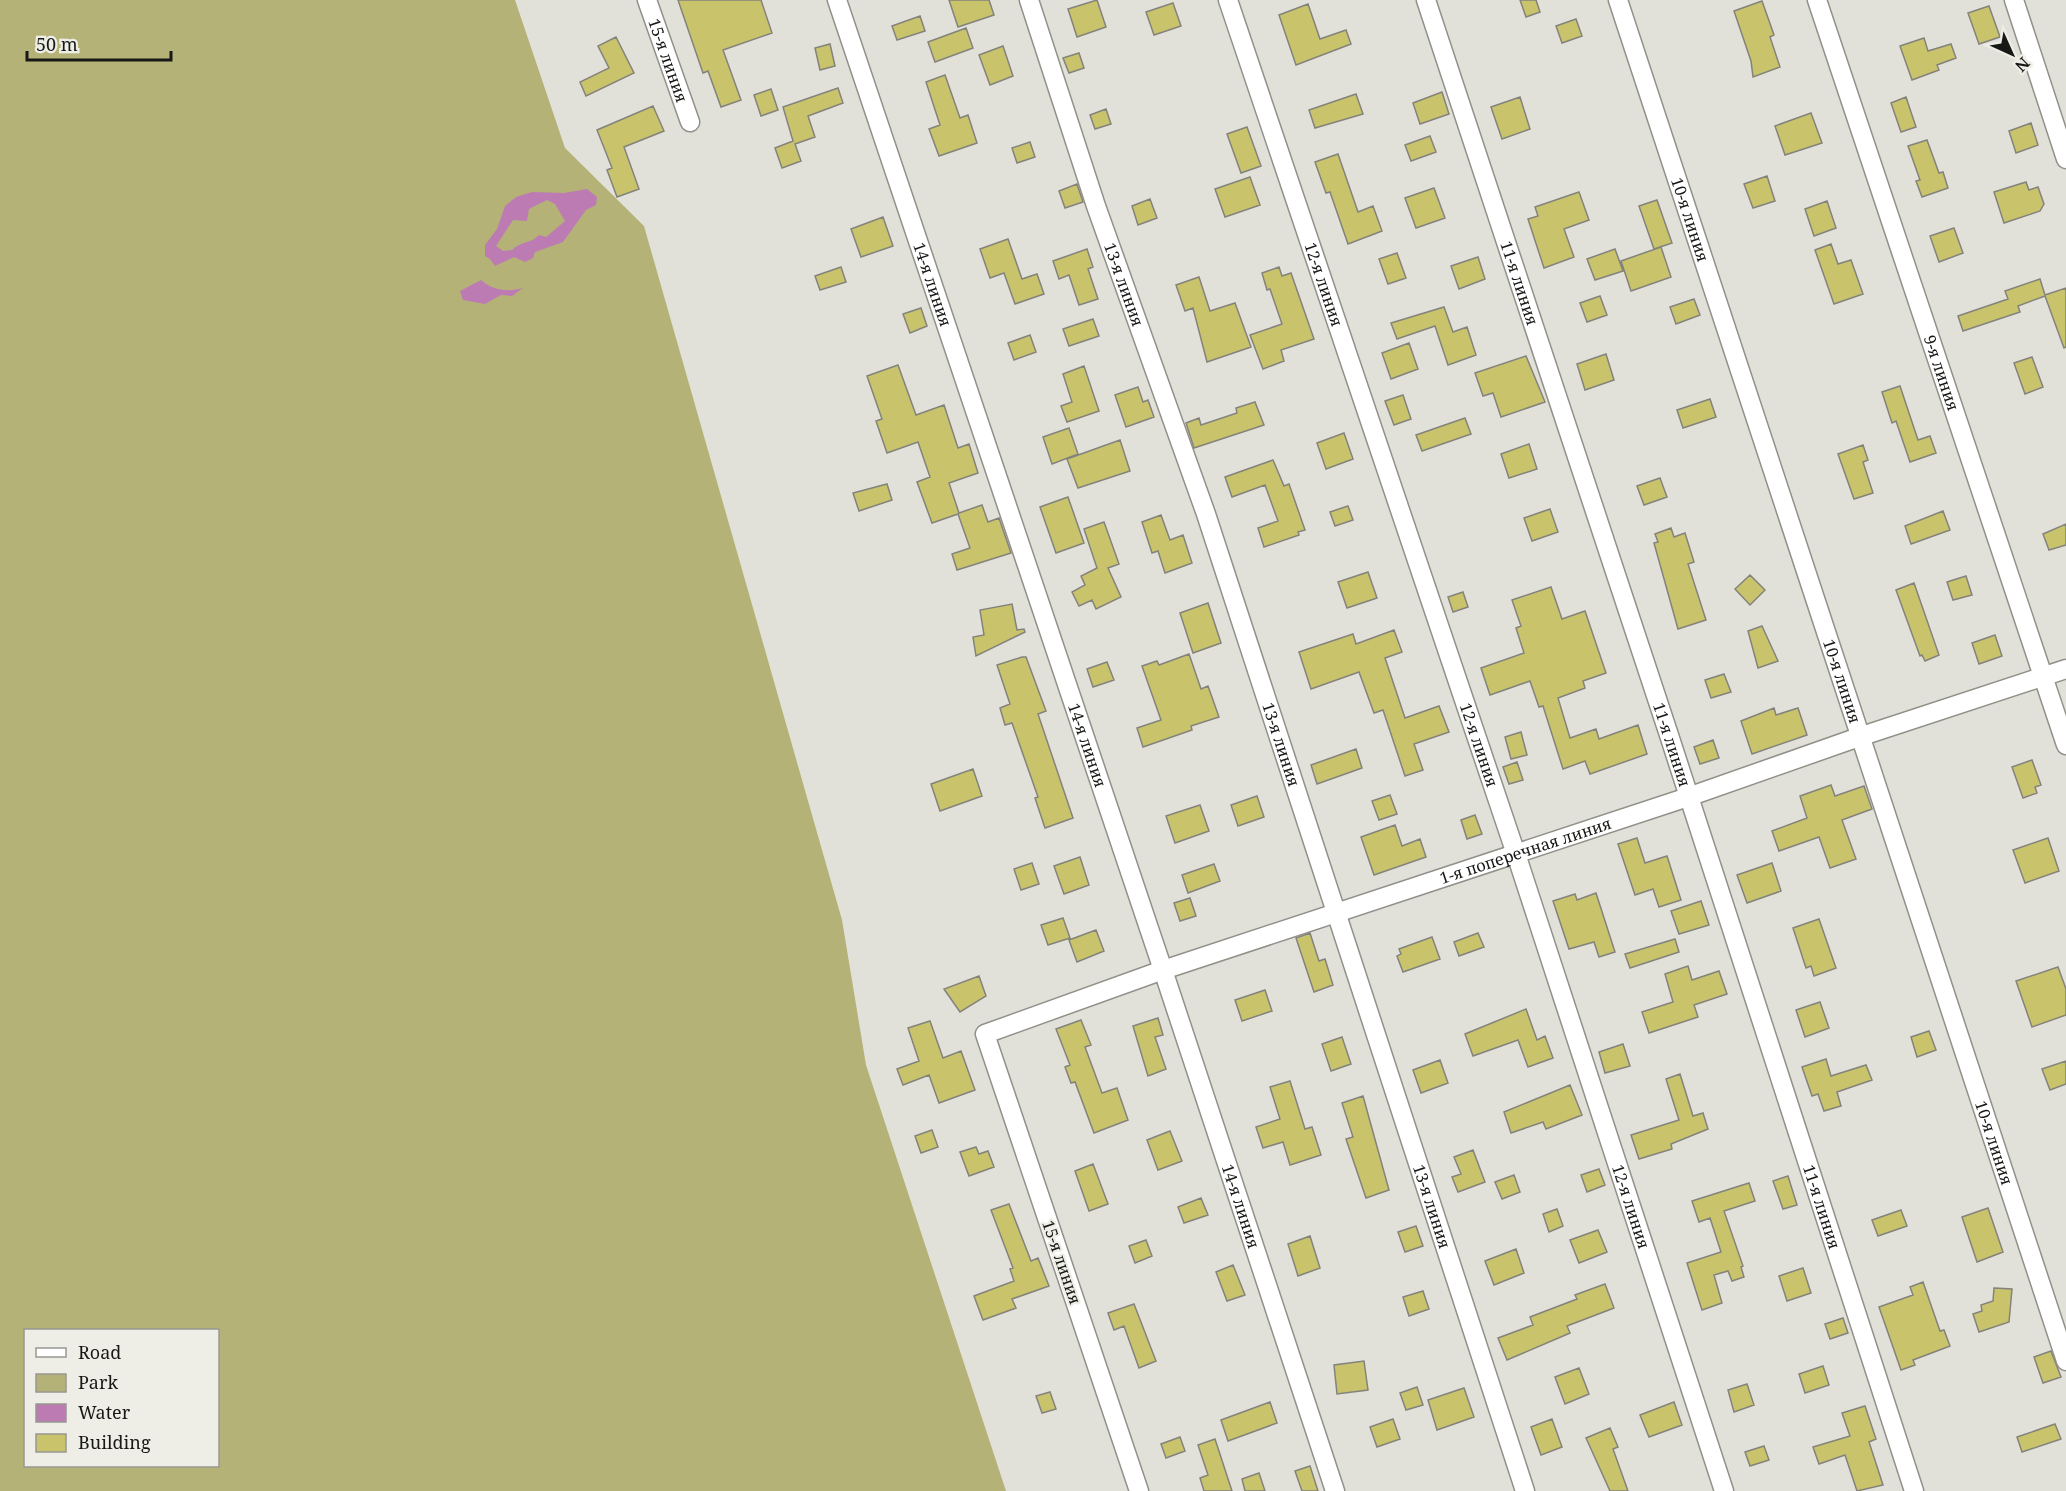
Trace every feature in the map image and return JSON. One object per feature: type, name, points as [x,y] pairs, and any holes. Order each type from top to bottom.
[{"type":"street","name":"15-я линия","points":[[647,0],[690,122]]},
{"type":"street","name":"14-я линия","points":[[837,0],[1163,970],[1335,1491]]},
{"type":"street","name":"13-я линия","points":[[1029,0],[1096,206],[1206,514],[1525,1491]]},
{"type":"street","name":"12-я линия","points":[[1228,0],[1516,854],[1724,1491]]},
{"type":"street","name":"11-я линия","points":[[1426,0],[1914,1491]]},
{"type":"street","name":"10-я линия","points":[[1618,0],[2066,1361]]},
{"type":"street","name":"9-я линия","points":[[1817,0],[2066,745]]},
{"type":"street","points":[[2014,0],[2066,159]]},
{"type":"street","name":"1-я поперечная линия","points":[[985,1034],[1337,911],[1688,797],[1859,736],[2066,669]]},
{"type":"street","name":"15-я линия","points":[[985,1034],[1139,1491]]},
{"type":"green space","points":[[0,0],[515,0],[565,148],[644,226],[842,920],[866,1065],[1006,1491],[0,1491]]},
{"type":"water","points":[[587,189],[597,197],[596,205],[586,210],[563,242],[535,252],[533,258],[525,262],[514,257],[495,266],[485,256],[485,245],[497,229],[505,206],[516,197],[532,192],[564,193]],"holes":[[[547,200],[555,204],[565,221],[546,237],[539,235],[512,250],[503,251],[496,246],[513,220],[527,221],[529,209]]]},
{"type":"water","points":[[481,280],[501,290],[523,288],[512,296],[501,295],[485,304],[463,300],[460,291]]},
{"type":"building","points":[[678,0],[761,0],[772,33],[723,50],[741,100],[721,107],[708,71],[703,73]]},
{"type":"building","points":[[949,0],[989,0],[994,15],[958,27]]},
{"type":"building","points":[[1097,0],[1106,27],[1077,37],[1068,9]]},
{"type":"building","points":[[1520,0],[1536,0],[1540,12],[1526,17]]},
{"type":"building","points":[[1762,1],[1774,35],[1770,37],[1780,67],[1753,77],[1751,61],[1734,11]]},
{"type":"building","points":[[1173,3],[1181,26],[1154,35],[1146,12]]},
{"type":"building","points":[[1308,4],[1320,39],[1346,30],[1351,44],[1296,65],[1279,15]]},
{"type":"building","points":[[1989,6],[2000,37],[1979,44],[1968,13]]},
{"type":"building","points":[[920,16],[925,31],[897,40],[892,26]]},
{"type":"building","points":[[1576,19],[1582,36],[1562,43],[1556,26]]},
{"type":"building","points":[[966,28],[973,48],[935,62],[928,42]]},
{"type":"building","points":[[616,37],[634,73],[586,96],[580,82],[609,68],[598,46]]},
{"type":"building","points":[[1924,38],[1928,51],[1951,44],[1956,58],[1937,65],[1939,70],[1912,80],[1900,46]]},
{"type":"building","points":[[830,44],[835,66],[820,70],[815,48]]},
{"type":"building","points":[[1003,46],[1013,76],[990,85],[979,55]]},
{"type":"building","points":[[1079,53],[1084,68],[1069,73],[1063,58]]},
{"type":"building","points":[[945,75],[960,118],[968,115],[977,143],[939,156],[929,129],[940,125],[926,82]]},
{"type":"building","points":[[838,88],[843,103],[808,116],[815,137],[795,144],[801,161],[782,168],[775,148],[793,141],[783,107]]},
{"type":"building","points":[[771,89],[778,110],[761,116],[754,95]]},
{"type":"building","points":[[1442,92],[1449,114],[1420,124],[1413,103]]},
{"type":"building","points":[[1356,94],[1363,114],[1315,128],[1309,110]]},
{"type":"building","points":[[1520,97],[1530,129],[1502,139],[1491,107]]},
{"type":"building","points":[[1906,97],[1916,127],[1901,132],[1891,103]]},
{"type":"building","points":[[653,106],[664,131],[624,147],[639,189],[617,197],[607,170],[612,168],[597,130]]},
{"type":"building","points":[[1106,109],[1111,124],[1095,129],[1090,115]]},
{"type":"building","points":[[1811,113],[1822,143],[1785,155],[1775,126]]},
{"type":"building","points":[[2031,123],[2038,145],[2016,153],[2009,131]]},
{"type":"building","points":[[1247,127],[1261,166],[1241,173],[1227,134]]},
{"type":"building","points":[[1430,136],[1436,152],[1411,161],[1405,145]]},
{"type":"building","points":[[1927,140],[1939,173],[1943,172],[1948,188],[1922,197],[1916,181],[1920,180],[1908,146]]},
{"type":"building","points":[[1030,142],[1035,157],[1017,163],[1012,148]]},
{"type":"building","points":[[1338,154],[1358,212],[1373,206],[1382,231],[1348,244],[1330,192],[1326,193],[1315,162]]},
{"type":"building","points":[[1767,176],[1775,201],[1753,208],[1744,184]]},
{"type":"building","points":[[1250,177],[1260,205],[1225,217],[1215,189]]},
{"type":"building","points":[[2026,182],[2029,190],[2038,187],[2044,204],[2040,211],[2004,223],[1994,192]]},
{"type":"building","points":[[1077,184],[1083,202],[1065,208],[1059,191]]},
{"type":"building","points":[[1434,188],[1445,218],[1416,228],[1405,198]]},
{"type":"building","points":[[1579,192],[1589,220],[1564,229],[1574,257],[1544,268],[1528,219],[1538,216],[1535,207]]},
{"type":"building","points":[[1150,199],[1157,218],[1138,225],[1132,206]]},
{"type":"building","points":[[1657,200],[1672,243],[1654,249],[1639,206]]},
{"type":"building","points":[[1827,201],[1836,228],[1814,236],[1805,209]]},
{"type":"building","points":[[883,217],[893,246],[861,257],[851,229]]},
{"type":"building","points":[[1954,228],[1963,253],[1939,262],[1930,236]]},
{"type":"building","points":[[1008,239],[1022,279],[1037,274],[1044,294],[1015,304],[1004,273],[990,278],[980,249]]},
{"type":"building","points":[[1831,244],[1838,264],[1851,260],[1863,294],[1834,304],[1815,250]]},
{"type":"building","points":[[1661,247],[1671,277],[1631,291],[1621,261]]},
{"type":"building","points":[[1087,249],[1093,267],[1088,269],[1098,299],[1079,305],[1069,275],[1059,279],[1053,261]]},
{"type":"building","points":[[1615,249],[1623,271],[1595,280],[1587,259]]},
{"type":"building","points":[[1397,253],[1406,278],[1388,284],[1379,259]]},
{"type":"building","points":[[1478,257],[1485,279],[1459,289],[1451,266]]},
{"type":"building","points":[[841,267],[846,282],[820,290],[815,276]]},
{"type":"building","points":[[1279,267],[1282,276],[1291,273],[1314,339],[1281,350],[1284,361],[1263,369],[1250,335],[1282,324],[1262,273]]},
{"type":"building","points":[[1199,277],[1210,311],[1235,303],[1251,347],[1207,362],[1193,308],[1185,311],[1176,285]]},
{"type":"building","points":[[2040,279],[2045,295],[2066,288],[2066,347],[2064,348],[2045,296],[2018,306],[2020,312],[1963,331],[1958,316],[2008,299],[2005,291]]},
{"type":"building","points":[[1600,296],[1607,315],[1587,322],[1580,303]]},
{"type":"building","points":[[1694,299],[1700,315],[1676,324],[1670,307]]},
{"type":"building","points":[[1444,307],[1453,332],[1467,327],[1476,355],[1448,365],[1435,326],[1397,339],[1391,323]]},
{"type":"building","points":[[921,308],[927,326],[910,333],[903,314]]},
{"type":"building","points":[[1093,319],[1099,336],[1069,346],[1063,329]]},
{"type":"building","points":[[1030,335],[1036,352],[1014,360],[1008,343]]},
{"type":"building","points":[[1409,343],[1418,369],[1391,379],[1382,353]]},
{"type":"building","points":[[1606,354],[1614,380],[1585,390],[1577,364]]},
{"type":"building","points":[[1526,356],[1545,402],[1501,417],[1493,393],[1483,396],[1475,373]]},
{"type":"building","points":[[2032,357],[2043,387],[2025,394],[2014,363]]},
{"type":"building","points":[[898,365],[916,415],[944,405],[958,448],[969,444],[978,473],[949,483],[959,513],[982,505],[988,522],[999,518],[1011,553],[957,570],[952,554],[970,548],[958,514],[932,523],[917,482],[930,477],[918,442],[887,453],[876,421],[882,419],[867,376]]},
{"type":"building","points":[[1084,366],[1099,411],[1067,422],[1061,406],[1072,402],[1063,374]]},
{"type":"building","points":[[1900,386],[1918,440],[1930,436],[1936,453],[1910,462],[1896,421],[1892,423],[1882,392]]},
{"type":"building","points":[[1138,387],[1143,402],[1148,400],[1154,417],[1126,427],[1115,395]]},
{"type":"building","points":[[1403,395],[1411,419],[1394,425],[1385,401]]},
{"type":"building","points":[[1710,399],[1716,417],[1683,428],[1677,410]]},
{"type":"building","points":[[1255,402],[1264,425],[1194,448],[1186,423],[1199,418],[1201,425],[1237,413],[1236,408]]},
{"type":"building","points":[[1465,418],[1471,434],[1422,451],[1416,435]]},
{"type":"building","points":[[1069,428],[1078,454],[1052,464],[1043,437]]},
{"type":"building","points":[[1344,433],[1353,459],[1326,469],[1317,443]]},
{"type":"building","points":[[1120,440],[1130,471],[1078,488],[1067,459]]},
{"type":"building","points":[[1529,444],[1537,469],[1509,478],[1501,454]]},
{"type":"building","points":[[1863,445],[1868,460],[1863,462],[1873,493],[1854,499],[1838,454]]},
{"type":"building","points":[[1273,460],[1284,486],[1289,484],[1305,530],[1298,532],[1299,535],[1264,547],[1258,528],[1278,521],[1265,485],[1232,497],[1225,477]]},
{"type":"building","points":[[1660,478],[1667,497],[1644,505],[1637,486]]},
{"type":"building","points":[[887,484],[892,500],[859,511],[853,493]]},
{"type":"building","points":[[1068,497],[1084,543],[1056,553],[1040,507]]},
{"type":"building","points":[[1348,506],[1353,520],[1335,526],[1330,512]]},
{"type":"building","points":[[1550,509],[1558,532],[1532,541],[1524,518]]},
{"type":"building","points":[[1943,511],[1950,530],[1911,544],[1905,526]]},
{"type":"building","points":[[1161,515],[1170,540],[1183,535],[1192,563],[1165,573],[1158,551],[1152,553],[1142,522]]},
{"type":"building","points":[[1104,522],[1119,564],[1108,568],[1121,597],[1096,609],[1092,600],[1079,606],[1072,592],[1085,585],[1081,576],[1097,568],[1084,529]]},
{"type":"building","points":[[2066,524],[2066,545],[2049,550],[2043,534]]},
{"type":"building","points":[[1671,528],[1674,537],[1685,533],[1694,562],[1688,564],[1706,620],[1678,629],[1654,543],[1658,542],[1655,534]]},
{"type":"building","points":[[1368,572],[1377,598],[1347,608],[1338,582]]},
{"type":"building","points":[[1750,575],[1765,590],[1750,605],[1735,589]]},
{"type":"building","points":[[1966,576],[1972,595],[1953,600],[1947,582]]},
{"type":"building","points":[[1914,583],[1939,655],[1925,661],[1922,655],[1920,656],[1896,590]]},
{"type":"building","points":[[1551,587],[1562,619],[1585,611],[1606,673],[1583,681],[1585,688],[1558,698],[1570,738],[1596,729],[1599,739],[1638,725],[1647,754],[1590,774],[1585,761],[1563,769],[1543,706],[1539,707],[1530,681],[1490,695],[1481,668],[1524,653],[1516,628],[1521,626],[1512,600]]},
{"type":"building","points":[[1463,592],[1468,607],[1453,612],[1448,597]]},
{"type":"building","points":[[1208,603],[1221,643],[1193,653],[1180,613]]},
{"type":"building","points":[[1012,604],[1017,630],[1024,629],[1025,632],[976,656],[973,637],[984,635],[980,610]]},
{"type":"building","points":[[1762,626],[1778,661],[1758,668],[1748,631]]},
{"type":"building","points":[[1394,630],[1402,652],[1385,658],[1405,718],[1439,706],[1449,732],[1414,744],[1423,770],[1405,776],[1383,710],[1374,713],[1359,672],[1311,689],[1299,652],[1353,634],[1356,644]]},
{"type":"building","points":[[1995,635],[2002,656],[1979,664],[1972,643]]},
{"type":"building","points":[[1189,654],[1201,689],[1208,686],[1219,717],[1191,726],[1192,730],[1143,747],[1137,728],[1161,720],[1142,666],[1157,661],[1159,665]]},
{"type":"building","points":[[1026,657],[1046,711],[1038,714],[1073,818],[1045,828],[1035,798],[1038,797],[1012,723],[1005,725],[1000,708],[1010,704],[997,665]]},
{"type":"building","points":[[1107,662],[1114,680],[1093,687],[1087,669]]},
{"type":"building","points":[[1724,674],[1731,692],[1711,698],[1705,680]]},
{"type":"building","points":[[1774,708],[1776,715],[1798,708],[1807,735],[1752,754],[1741,721]]},
{"type":"building","points":[[1521,732],[1527,755],[1511,759],[1505,737]]},
{"type":"building","points":[[1713,740],[1719,758],[1700,764],[1694,747]]},
{"type":"building","points":[[1356,749],[1362,768],[1317,784],[1311,765]]},
{"type":"building","points":[[2032,760],[2041,785],[2035,787],[2037,793],[2023,798],[2012,767]]},
{"type":"building","points":[[1517,762],[1523,780],[1509,784],[1503,767]]},
{"type":"building","points":[[973,769],[982,796],[940,811],[931,784]]},
{"type":"building","points":[[1831,785],[1835,796],[1864,786],[1872,809],[1842,820],[1856,859],[1830,868],[1819,837],[1779,851],[1772,831],[1807,818],[1800,796]]},
{"type":"building","points":[[1390,795],[1397,814],[1379,820],[1372,801]]},
{"type":"building","points":[[1257,796],[1264,817],[1238,826],[1231,805]]},
{"type":"building","points":[[1200,805],[1209,831],[1175,843],[1166,816]]},
{"type":"building","points":[[1475,815],[1482,834],[1467,839],[1461,820]]},
{"type":"building","points":[[1395,825],[1402,846],[1420,839],[1426,857],[1374,875],[1361,837]]},
{"type":"building","points":[[1637,838],[1645,863],[1667,856],[1681,900],[1659,907],[1653,889],[1635,895],[1618,844]]},
{"type":"building","points":[[2048,838],[2059,871],[2025,883],[2013,850]]},
{"type":"building","points":[[1080,857],[1089,885],[1064,894],[1054,866]]},
{"type":"building","points":[[1032,863],[1039,884],[1021,890],[1014,869]]},
{"type":"building","points":[[1772,863],[1781,891],[1747,903],[1737,875]]},
{"type":"building","points":[[1214,864],[1220,881],[1188,893],[1182,875]]},
{"type":"building","points":[[1596,893],[1615,952],[1599,957],[1594,942],[1569,949],[1553,901],[1575,894],[1577,900]]},
{"type":"building","points":[[1190,898],[1196,916],[1180,921],[1174,903]]},
{"type":"building","points":[[1701,901],[1709,925],[1679,934],[1671,911]]},
{"type":"building","points":[[1063,918],[1070,938],[1048,945],[1041,925]]},
{"type":"building","points":[[1819,919],[1836,968],[1814,976],[1811,966],[1806,968],[1793,928]]},
{"type":"building","points":[[1096,930],[1104,951],[1077,962],[1069,940]]},
{"type":"building","points":[[1310,933],[1319,961],[1325,959],[1333,985],[1314,992],[1296,938]]},
{"type":"building","points":[[1478,933],[1484,947],[1459,956],[1454,942]]},
{"type":"building","points":[[1432,937],[1440,959],[1403,972],[1397,956],[1401,954],[1399,949]]},
{"type":"building","points":[[1675,939],[1679,952],[1630,968],[1625,954]]},
{"type":"building","points":[[1688,966],[1692,980],[1719,971],[1727,994],[1694,1005],[1698,1017],[1649,1033],[1642,1012],[1673,1002],[1665,974]]},
{"type":"building","points":[[2058,967],[2066,989],[2066,1015],[2032,1027],[2016,981]]},
{"type":"building","points":[[979,976],[986,996],[960,1012],[944,989]]},
{"type":"building","points":[[1265,990],[1272,1011],[1242,1021],[1235,1000]]},
{"type":"building","points":[[1820,1002],[1829,1028],[1805,1037],[1796,1010]]},
{"type":"building","points":[[1526,1009],[1537,1040],[1545,1036],[1553,1058],[1528,1067],[1518,1040],[1473,1056],[1465,1034]]},
{"type":"building","points":[[1158,1018],[1163,1035],[1155,1037],[1166,1069],[1148,1076],[1133,1026]]},
{"type":"building","points":[[1081,1020],[1091,1045],[1085,1047],[1102,1093],[1117,1088],[1128,1120],[1094,1133],[1075,1082],[1071,1083],[1065,1067],[1070,1065],[1056,1029]]},
{"type":"building","points":[[930,1021],[943,1058],[961,1051],[975,1090],[939,1103],[929,1075],[903,1085],[897,1069],[919,1061],[908,1028]]},
{"type":"building","points":[[1929,1031],[1936,1050],[1917,1057],[1911,1037]]},
{"type":"building","points":[[1342,1037],[1351,1064],[1331,1071],[1322,1044]]},
{"type":"building","points":[[1623,1044],[1630,1066],[1605,1073],[1599,1052]]},
{"type":"building","points":[[1826,1059],[1831,1076],[1866,1065],[1872,1080],[1837,1092],[1841,1106],[1824,1111],[1818,1094],[1812,1096],[1802,1067]]},
{"type":"building","points":[[1440,1060],[1448,1083],[1421,1093],[1413,1070]]},
{"type":"building","points":[[2066,1061],[2066,1084],[2050,1090],[2042,1069]]},
{"type":"building","points":[[1680,1074],[1693,1116],[1703,1113],[1708,1129],[1671,1144],[1672,1149],[1639,1159],[1631,1135],[1679,1120],[1666,1079]]},
{"type":"building","points":[[1290,1081],[1305,1129],[1312,1127],[1321,1155],[1290,1165],[1283,1142],[1263,1148],[1256,1127],[1280,1119],[1270,1087]]},
{"type":"building","points":[[1570,1085],[1582,1115],[1546,1129],[1543,1122],[1511,1133],[1504,1112]]},
{"type":"building","points":[[1363,1096],[1389,1190],[1366,1198],[1346,1139],[1353,1137],[1342,1103]]},
{"type":"building","points":[[932,1130],[938,1147],[921,1153],[915,1136]]},
{"type":"building","points":[[1170,1131],[1182,1161],[1158,1170],[1147,1140]]},
{"type":"building","points":[[976,1147],[979,1154],[988,1151],[994,1167],[969,1176],[960,1152]]},
{"type":"building","points":[[1473,1150],[1485,1182],[1458,1192],[1452,1177],[1461,1174],[1454,1157]]},
{"type":"building","points":[[1093,1164],[1108,1204],[1089,1211],[1075,1171]]},
{"type":"building","points":[[1599,1169],[1605,1185],[1587,1192],[1581,1175]]},
{"type":"building","points":[[1514,1175],[1520,1192],[1502,1199],[1495,1182]]},
{"type":"building","points":[[1788,1176],[1797,1205],[1783,1209],[1773,1181]]},
{"type":"building","points":[[1749,1183],[1755,1201],[1724,1211],[1743,1266],[1741,1267],[1744,1277],[1732,1281],[1728,1271],[1714,1275],[1722,1303],[1702,1310],[1687,1263],[1721,1252],[1710,1218],[1699,1222],[1692,1201]]},
{"type":"building","points":[[1201,1198],[1208,1215],[1184,1223],[1178,1207]]},
{"type":"building","points":[[1009,1204],[1031,1261],[1038,1258],[1049,1286],[1012,1299],[1016,1308],[983,1320],[974,1296],[1014,1281],[1010,1269],[1013,1268],[991,1210]]},
{"type":"building","points":[[1988,1208],[2003,1252],[1977,1262],[1962,1217]]},
{"type":"building","points":[[1557,1209],[1563,1226],[1549,1232],[1543,1214]]},
{"type":"building","points":[[1901,1210],[1907,1226],[1878,1236],[1872,1220]]},
{"type":"building","points":[[1416,1226],[1423,1246],[1405,1252],[1398,1232]]},
{"type":"building","points":[[1598,1230],[1607,1252],[1579,1263],[1570,1240]]},
{"type":"building","points":[[1310,1236],[1320,1268],[1298,1276],[1288,1244]]},
{"type":"building","points":[[1146,1240],[1152,1256],[1135,1263],[1129,1246]]},
{"type":"building","points":[[1516,1249],[1524,1273],[1494,1285],[1485,1261]]},
{"type":"building","points":[[1233,1265],[1245,1295],[1227,1301],[1216,1272]]},
{"type":"building","points":[[1803,1268],[1811,1293],[1787,1301],[1779,1276]]},
{"type":"building","points":[[1923,1282],[1940,1331],[1944,1330],[1950,1346],[1913,1360],[1915,1365],[1901,1370],[1879,1307],[1913,1295],[1910,1287]]},
{"type":"building","points":[[1605,1284],[1614,1308],[1567,1326],[1570,1333],[1507,1360],[1498,1338],[1533,1325],[1530,1317],[1577,1299],[1575,1295]]},
{"type":"building","points":[[1994,1288],[2012,1289],[2009,1322],[1979,1332],[1973,1314],[1982,1311],[1981,1305],[1993,1301]]},
{"type":"building","points":[[1423,1291],[1429,1309],[1409,1316],[1403,1297]]},
{"type":"building","points":[[1134,1304],[1156,1361],[1139,1368],[1124,1326],[1114,1330],[1108,1313]]},
{"type":"building","points":[[1843,1318],[1848,1333],[1830,1339],[1825,1324]]},
{"type":"building","points":[[2051,1351],[2061,1377],[2043,1383],[2034,1357]]},
{"type":"building","points":[[1364,1361],[1368,1390],[1337,1394],[1334,1365]]},
{"type":"building","points":[[1823,1366],[1829,1385],[1805,1393],[1799,1374]]},
{"type":"building","points":[[1579,1368],[1589,1394],[1565,1404],[1555,1377]]},
{"type":"building","points":[[1747,1384],[1754,1405],[1734,1412],[1728,1390]]},
{"type":"building","points":[[1417,1387],[1423,1405],[1406,1410],[1400,1393]]},
{"type":"building","points":[[1464,1388],[1474,1417],[1437,1430],[1428,1400]]},
{"type":"building","points":[[1050,1392],[1056,1409],[1042,1413],[1036,1396]]},
{"type":"building","points":[[1270,1402],[1277,1423],[1228,1441],[1221,1420]]},
{"type":"building","points":[[1674,1402],[1682,1425],[1649,1437],[1640,1415]]},
{"type":"building","points":[[1865,1406],[1876,1439],[1869,1442],[1883,1485],[1857,1491],[1845,1455],[1819,1464],[1813,1447],[1850,1436],[1842,1413]]},
{"type":"building","points":[[1393,1419],[1400,1439],[1377,1447],[1370,1427]]},
{"type":"building","points":[[1552,1419],[1562,1447],[1541,1455],[1531,1427]]},
{"type":"building","points":[[2055,1424],[2061,1439],[2022,1452],[2017,1437]]},
{"type":"building","points":[[1610,1428],[1618,1447],[1613,1449],[1628,1491],[1610,1491],[1586,1438]]},
{"type":"building","points":[[1180,1437],[1185,1451],[1166,1458],[1161,1444]]},
{"type":"building","points":[[1215,1439],[1232,1491],[1204,1491],[1200,1478],[1208,1475],[1198,1445]]},
{"type":"building","points":[[1764,1446],[1769,1460],[1750,1466],[1745,1452]]},
{"type":"building","points":[[1310,1466],[1318,1491],[1302,1491],[1295,1471]]},
{"type":"building","points":[[1259,1473],[1265,1491],[1245,1491],[1242,1479]]}]
